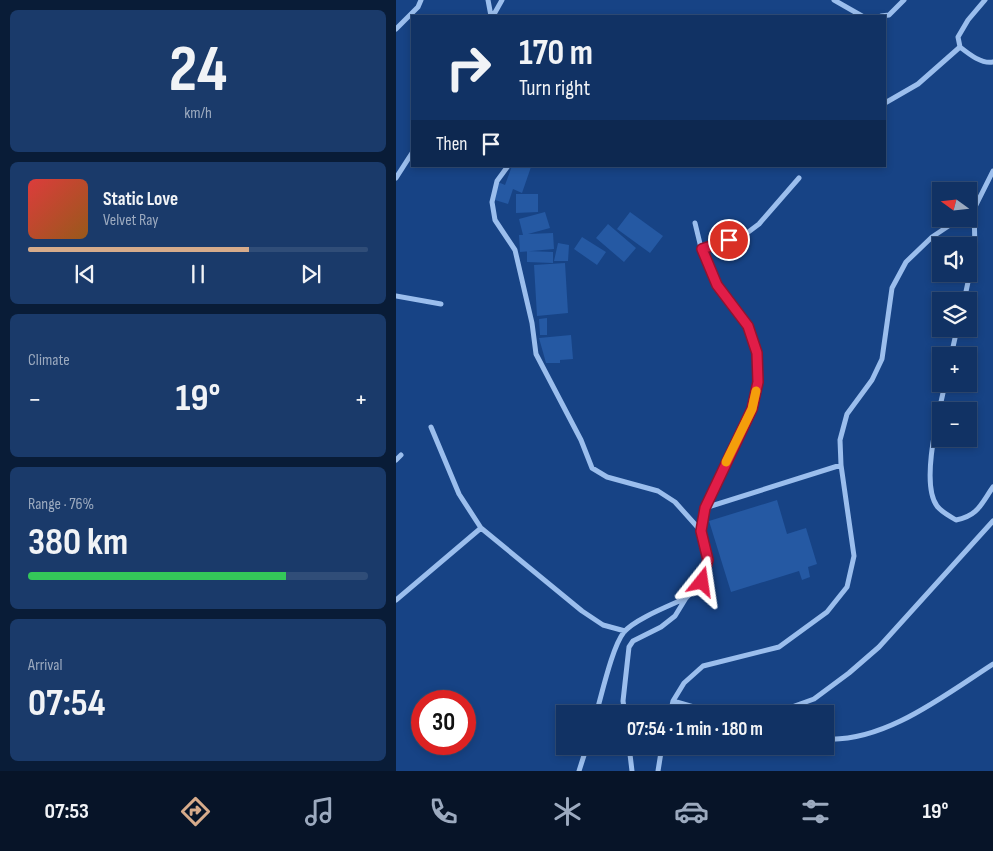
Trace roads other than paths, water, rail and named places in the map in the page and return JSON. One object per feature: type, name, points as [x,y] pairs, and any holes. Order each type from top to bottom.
[{"type":"street","points":[[396,29],[418,6],[421,0]]},
{"type":"street","points":[[488,0],[492,15]]},
{"type":"street","points":[[493,15],[502,0]]},
{"type":"street","points":[[834,0],[860,15]]},
{"type":"street","points":[[886,15],[889,15],[904,0]]},
{"type":"street","points":[[985,0],[968,20],[958,37],[960,48],[989,64],[993,62]]},
{"type":"street","points":[[886,102],[918,84],[960,48]]},
{"type":"street","points":[[396,178],[411,155]]},
{"type":"street","points":[[507,167],[496,181],[492,202],[494,220],[515,250],[532,323],[536,354],[581,440],[592,468],[607,478],[658,491],[675,502],[701,531]]},
{"type":"street","points":[[977,203],[993,171]]},
{"type":"street","points":[[702,249],[742,236],[759,224],[799,178]]},
{"type":"street","points":[[624,705],[629,647],[633,641],[660,627],[674,616],[686,598],[702,582],[708,560],[701,531],[705,508],[752,409],[758,382],[757,353],[748,326],[717,285],[702,249],[695,223]]},
{"type":"street","points":[[672,705],[684,683],[703,666],[778,647],[827,612],[847,587],[854,556],[841,465],[840,440],[847,414],[872,380],[882,359],[892,288],[906,262],[932,236],[945,228]]},
{"type":"street","points":[[966,292],[975,249],[974,228]]},
{"type":"street","points":[[396,296],[441,304]]},
{"type":"street","points":[[943,392],[929,476],[931,495],[938,508],[956,520],[968,518],[976,512],[993,487]]},
{"type":"street","points":[[431,427],[459,494],[481,528],[582,611],[603,625],[624,631]]},
{"type":"street","points":[[396,460],[402,455]]},
{"type":"street","points":[[705,508],[841,465]]},
{"type":"street","points":[[797,705],[814,699],[849,673],[879,647],[993,521]]},
{"type":"street","points":[[396,600],[481,528]]},
{"type":"street","points":[[599,705],[616,646],[624,631],[646,617],[686,598]]},
{"type":"street","points":[[834,740],[841,740],[887,727],[932,704],[993,664]]},
{"type":"street","points":[[673,701],[686,705]]},
{"type":"street","points":[[579,771],[584,755]]},
{"type":"street","points":[[630,755],[632,771]]},
{"type":"street","points":[[658,771],[661,755]]}]
